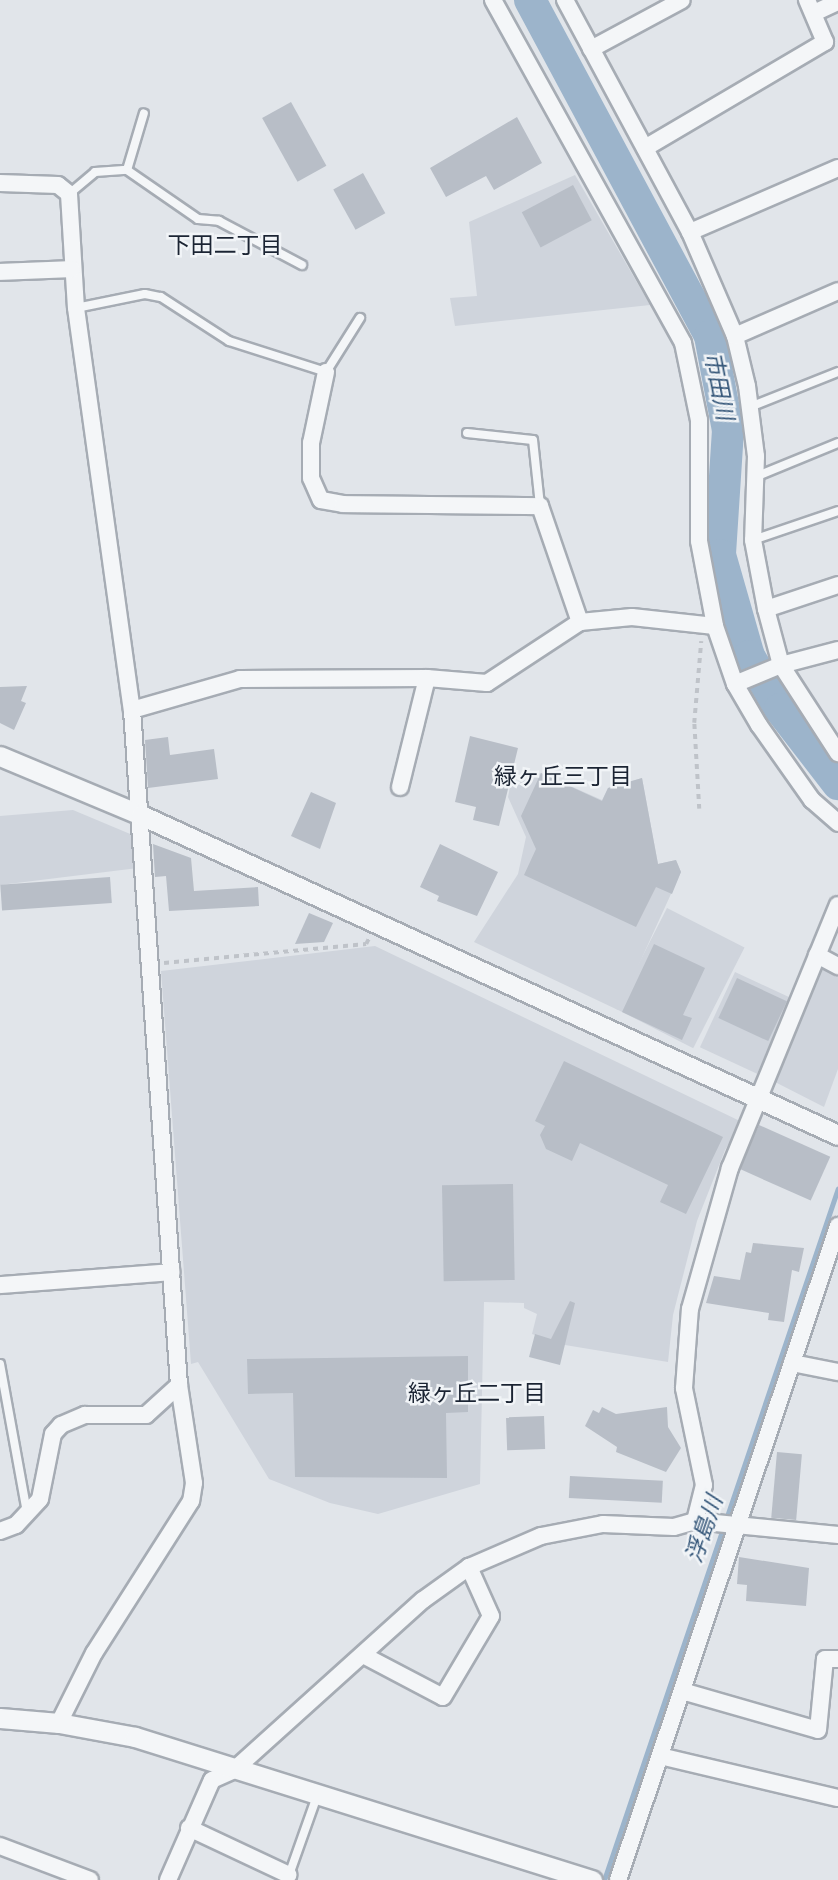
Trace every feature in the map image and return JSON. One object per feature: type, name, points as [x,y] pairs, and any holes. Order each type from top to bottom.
[{"type":"street","points":[[493,0],[683,343],[699,420],[699,541],[709,625],[736,684],[812,800],[838,823]]},
{"type":"street","points":[[565,0],[690,232],[735,337],[750,407],[755,477],[753,540],[766,609],[781,665],[837,748]]},
{"type":"street","points":[[590,49],[682,0]]},
{"type":"street","points":[[645,148],[825,42],[811,6],[838,2]]},
{"type":"street","points":[[690,232],[838,168]]},
{"type":"street","points":[[0,183],[58,185],[69,194],[76,308],[132,710],[152,964],[179,1385],[194,1483],[191,1500],[94,1653],[59,1723]]},
{"type":"street","points":[[0,272],[72,269]]},
{"type":"street","points":[[735,337],[838,291]]},
{"type":"street","points":[[326,372],[311,443],[311,478],[321,500],[343,504],[540,506],[580,622]]},
{"type":"street","points":[[766,609],[838,585]]},
{"type":"street","points":[[132,710],[240,679],[427,678],[486,683],[580,622],[632,617],[709,625]]},
{"type":"street","points":[[736,684],[781,665],[838,650]]},
{"type":"street","points":[[400,787],[427,678]]},
{"type":"street","points":[[0,756],[141,815],[758,1102],[838,1135]]},
{"type":"street","points":[[695,1521],[704,1485],[684,1388],[690,1309],[718,1203],[838,905]]},
{"type":"street","points":[[817,955],[838,966]]},
{"type":"street","points":[[618,1880],[838,1226]]},
{"type":"street","points":[[0,1284],[172,1272]]},
{"type":"street","points":[[792,1363],[838,1372]]},
{"type":"street","points":[[0,1531],[28,1515],[40,1499],[53,1434],[61,1425],[85,1415],[146,1415],[179,1385]]},
{"type":"street","points":[[168,1880],[188,1828],[212,1780],[234,1770],[423,1600],[470,1567],[541,1535],[579,1526],[674,1527],[695,1521],[838,1535]]},
{"type":"street","points":[[363,1655],[443,1697],[491,1616],[470,1567]]},
{"type":"street","points":[[682,1691],[818,1730],[825,1659],[838,1660]]},
{"type":"street","points":[[0,1718],[59,1723],[135,1737],[592,1880]]},
{"type":"street","points":[[660,1756],[838,1798]]},
{"type":"street","points":[[188,1828],[288,1878]]},
{"type":"street","points":[[0,1846],[90,1880]]},
{"type":"lane","points":[[127,170],[144,113]]},
{"type":"lane","points":[[69,194],[95,172],[127,170],[198,219],[219,221],[302,265]]},
{"type":"lane","points":[[76,308],[145,294],[161,298],[229,341],[326,372],[360,318]]},
{"type":"lane","points":[[750,407],[838,372]]},
{"type":"lane","points":[[467,433],[533,440],[540,506]]},
{"type":"lane","points":[[755,477],[838,443]]},
{"type":"lane","points":[[753,540],[838,510]]},
{"type":"lane","points":[[0,1364],[28,1515]]},
{"type":"lane","points":[[288,1878],[317,1796]]},
{"type":"path","points":[[699,809],[694,723],[709,625]]},
{"type":"path","points":[[152,964],[366,944],[375,923]]},
{"type":"shaded area","points":[[575,175],[650,305],[455,326],[450,298],[477,296],[469,222]]},
{"type":"shaded area","points":[[541,773],[602,800],[608,788],[642,778],[658,864],[676,860],[681,872],[618,1010],[474,942],[518,874],[526,837],[508,797],[510,787]]},
{"type":"shaded area","points":[[73,810],[135,836],[138,868],[0,885],[0,816]]},
{"type":"shaded area","points":[[667,908],[745,947],[693,1048],[616,1009]]},
{"type":"shaded area","points":[[375,946],[742,1122],[725,1150],[697,1221],[673,1315],[668,1362],[565,1345],[532,1334],[537,1314],[524,1308],[524,1303],[484,1302],[480,1484],[378,1514],[330,1503],[269,1479],[198,1362],[191,1364],[161,971]]},
{"type":"shaded area","points":[[829,965],[838,971],[838,1069],[824,1107],[775,1082],[820,966]]},
{"type":"shaded area","points":[[735,972],[792,999],[757,1074],[700,1047]]},
{"type":"building","points":[[291,102],[326,166],[298,182],[262,118]]},
{"type":"building","points":[[517,117],[542,163],[494,190],[486,176],[446,197],[430,168]]},
{"type":"building","points":[[363,173],[385,213],[356,230],[333,189]]},
{"type":"building","points":[[573,185],[592,220],[541,248],[522,212]]},
{"type":"building","points":[[27,686],[21,701],[26,703],[14,730],[0,723],[0,687]]},
{"type":"building","points":[[470,736],[518,748],[499,826],[473,820],[476,807],[455,802]]},
{"type":"building","points":[[168,737],[170,755],[214,749],[218,779],[148,788],[145,740]]},
{"type":"building","points":[[541,773],[602,801],[608,788],[642,778],[658,864],[676,860],[681,872],[672,894],[656,887],[636,927],[524,875],[536,849],[521,816]]},
{"type":"building","points":[[311,792],[336,803],[320,849],[291,836]]},
{"type":"building","points":[[153,844],[191,858],[194,891],[258,887],[259,906],[169,911],[166,876],[155,877]]},
{"type":"building","points":[[440,844],[498,872],[477,916],[437,901],[439,896],[420,887]]},
{"type":"building","points":[[110,877],[112,903],[2,911],[0,885]]},
{"type":"building","points":[[309,913],[333,923],[324,942],[295,944]]},
{"type":"building","points":[[654,944],[705,968],[683,1015],[692,1018],[682,1040],[622,1012]]},
{"type":"building","points":[[737,978],[787,1001],[768,1041],[718,1018]]},
{"type":"building","points":[[564,1061],[723,1137],[686,1214],[660,1202],[668,1185],[580,1143],[572,1161],[546,1149],[540,1135],[545,1126],[535,1121]]},
{"type":"building","points":[[759,1125],[830,1157],[811,1201],[739,1169]]},
{"type":"building","points":[[513,1184],[515,1280],[444,1281],[442,1185]]},
{"type":"building","points":[[753,1243],[804,1248],[799,1272],[792,1270],[784,1322],[768,1320],[769,1313],[706,1303],[714,1276],[740,1280],[746,1252],[751,1253]]},
{"type":"building","points":[[570,1301],[575,1303],[560,1365],[529,1357],[535,1334],[551,1339]]},
{"type":"building","points":[[468,1356],[468,1412],[446,1413],[447,1478],[295,1477],[293,1393],[248,1394],[247,1359]]},
{"type":"building","points":[[602,1407],[616,1414],[667,1407],[668,1427],[681,1448],[666,1472],[616,1452],[617,1447],[585,1426],[593,1410],[599,1413]]},
{"type":"building","points":[[544,1416],[545,1449],[507,1450],[506,1417]]},
{"type":"building","points":[[777,1452],[802,1454],[796,1520],[771,1518]]},
{"type":"building","points":[[570,1476],[663,1481],[662,1503],[569,1498]]},
{"type":"building","points":[[739,1557],[809,1568],[806,1606],[746,1601],[747,1585],[737,1584]]},
{"type":"waterway","name":"市田川","points":[[530,0],[710,336],[728,430],[720,555],[749,656],[780,709],[838,784]]},
{"type":"waterway","name":"浮島川","points":[[604,1880],[838,1188]]},
{"type":"district","name":"下田二丁目","points":[[225,245]]},
{"type":"district","name":"緑ヶ丘三丁目","points":[[563,776]]},
{"type":"district","name":"緑ヶ丘二丁目","points":[[477,1393]]}]
